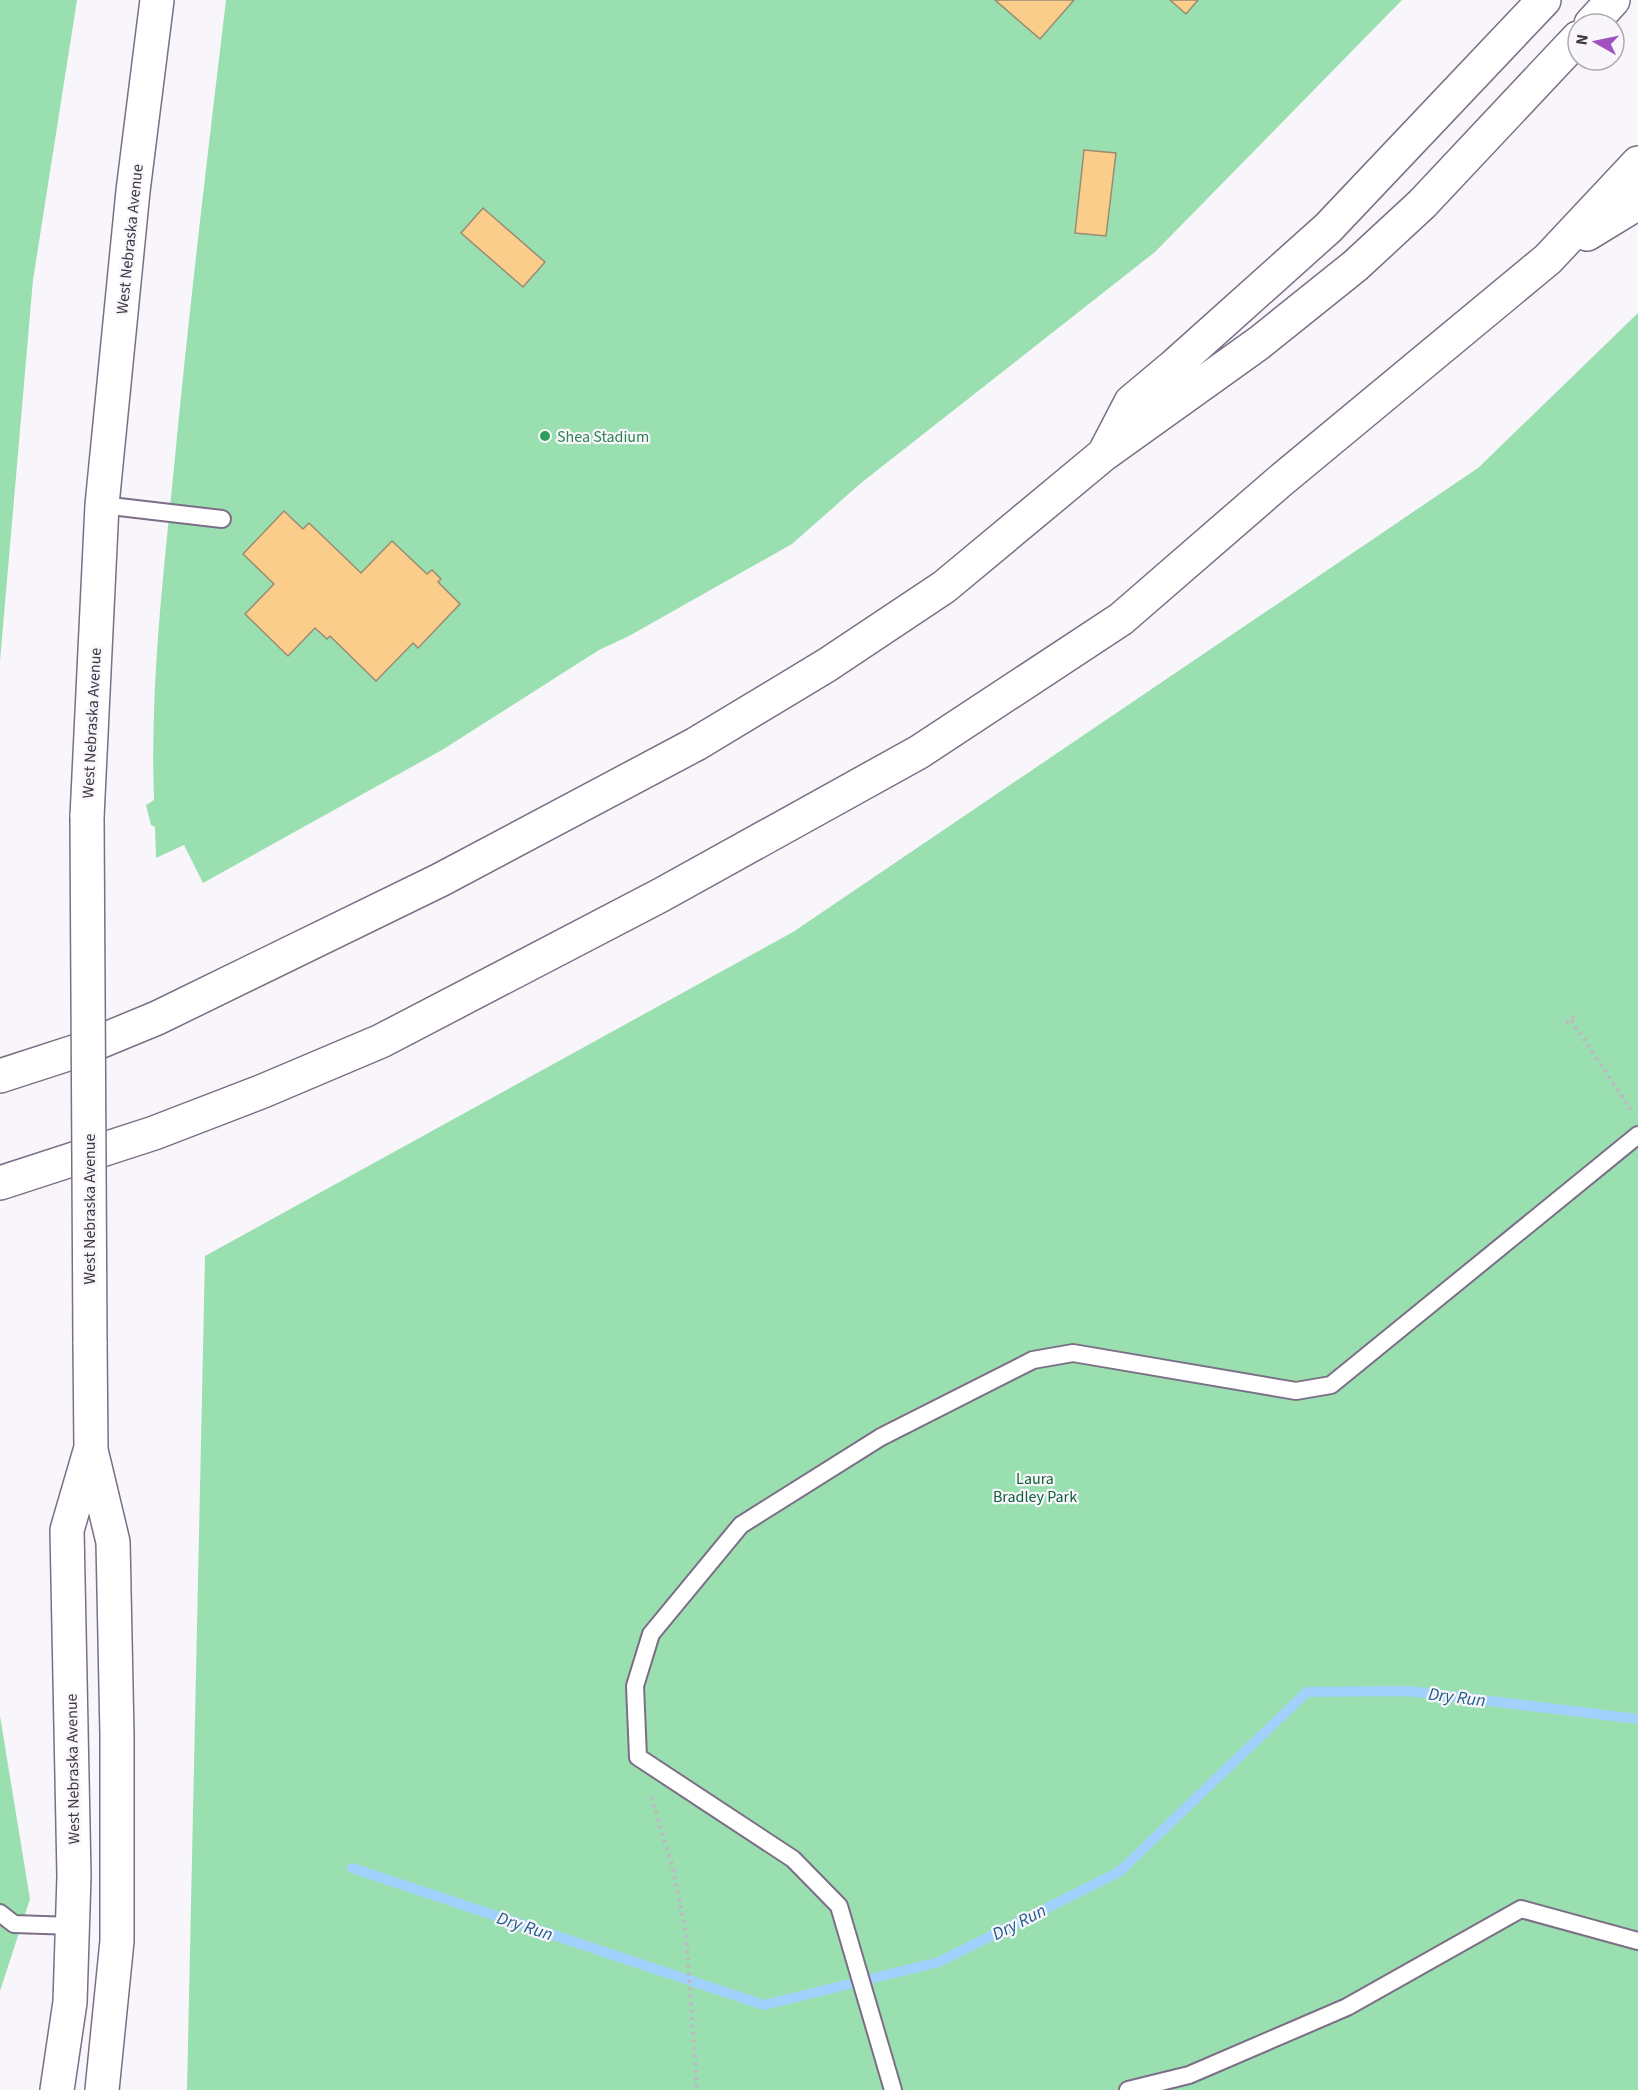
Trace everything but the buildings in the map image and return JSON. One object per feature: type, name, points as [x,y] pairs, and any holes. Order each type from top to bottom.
[{"type":"main road","name":"West Nebraska Avenue","points":[[102,2090],[117,1941],[117,1735],[112,1542],[91,1449],[87,817],[102,505],[133,191],[157,0]]},
{"type":"main road","points":[[1104,454],[1131,402],[1328,228],[1544,0]]},
{"type":"main road","points":[[1602,12],[1613,0]]},
{"type":"main road","points":[[0,1076],[97,1043],[245,977],[440,880],[696,744],[781,694],[944,587],[1104,454],[1251,349],[1354,266],[1422,204],[1566,52]]},
{"type":"main road","points":[[0,1183],[154,1134],[381,1041],[690,879],[919,752],[1121,619],[1279,482],[1548,259],[1638,163]]},
{"type":"main road","points":[[1548,259],[1638,203]]},
{"type":"main road","name":"West Nebraska Avenue","points":[[57,2090],[70,2002],[73,1926],[74,1864],[67,1530],[91,1449]]},
{"type":"lane","points":[[102,505],[222,519]]},
{"type":"lane","points":[[893,2090],[839,1906],[793,1859],[638,1757],[635,1686],[651,1634],[741,1525],[881,1437],[1034,1360],[1073,1353],[1296,1391],[1331,1385],[1638,1135]]},
{"type":"lane","points":[[1128,2090],[1189,2075],[1347,2007],[1521,1909],[1638,1941]]},
{"type":"lane","points":[[0,1913],[14,1924],[73,1926]]},
{"type":"path","points":[[1566,1023],[1575,1016]]},
{"type":"path","points":[[1571,1020],[1632,1111]]},
{"type":"path","points":[[638,1757],[673,1869],[686,1934],[698,2090]]},
{"type":"green space","points":[[0,0],[77,0],[33,280],[0,661]]},
{"type":"green space","name":"Shea Stadium","points":[[226,0],[1402,0],[1155,252],[861,483],[792,544],[629,636],[599,650],[442,750],[203,883],[184,845],[156,858],[155,827],[151,825],[146,805],[154,800],[155,679],[161,599],[191,299]]},
{"type":"green space","name":"Laura Bradley Park","points":[[1638,313],[1638,2090],[187,2090],[205,1256],[793,932],[1478,468]]},
{"type":"green space","points":[[0,1716],[30,1899],[0,1991]]},
{"type":"waterway","name":"Dry Run","points":[[352,1868],[764,2005],[939,1962],[1119,1872],[1307,1692],[1408,1691],[1638,1719]]},
{"type":"place","name":"Shea Stadium","points":[[545,436]]}]
